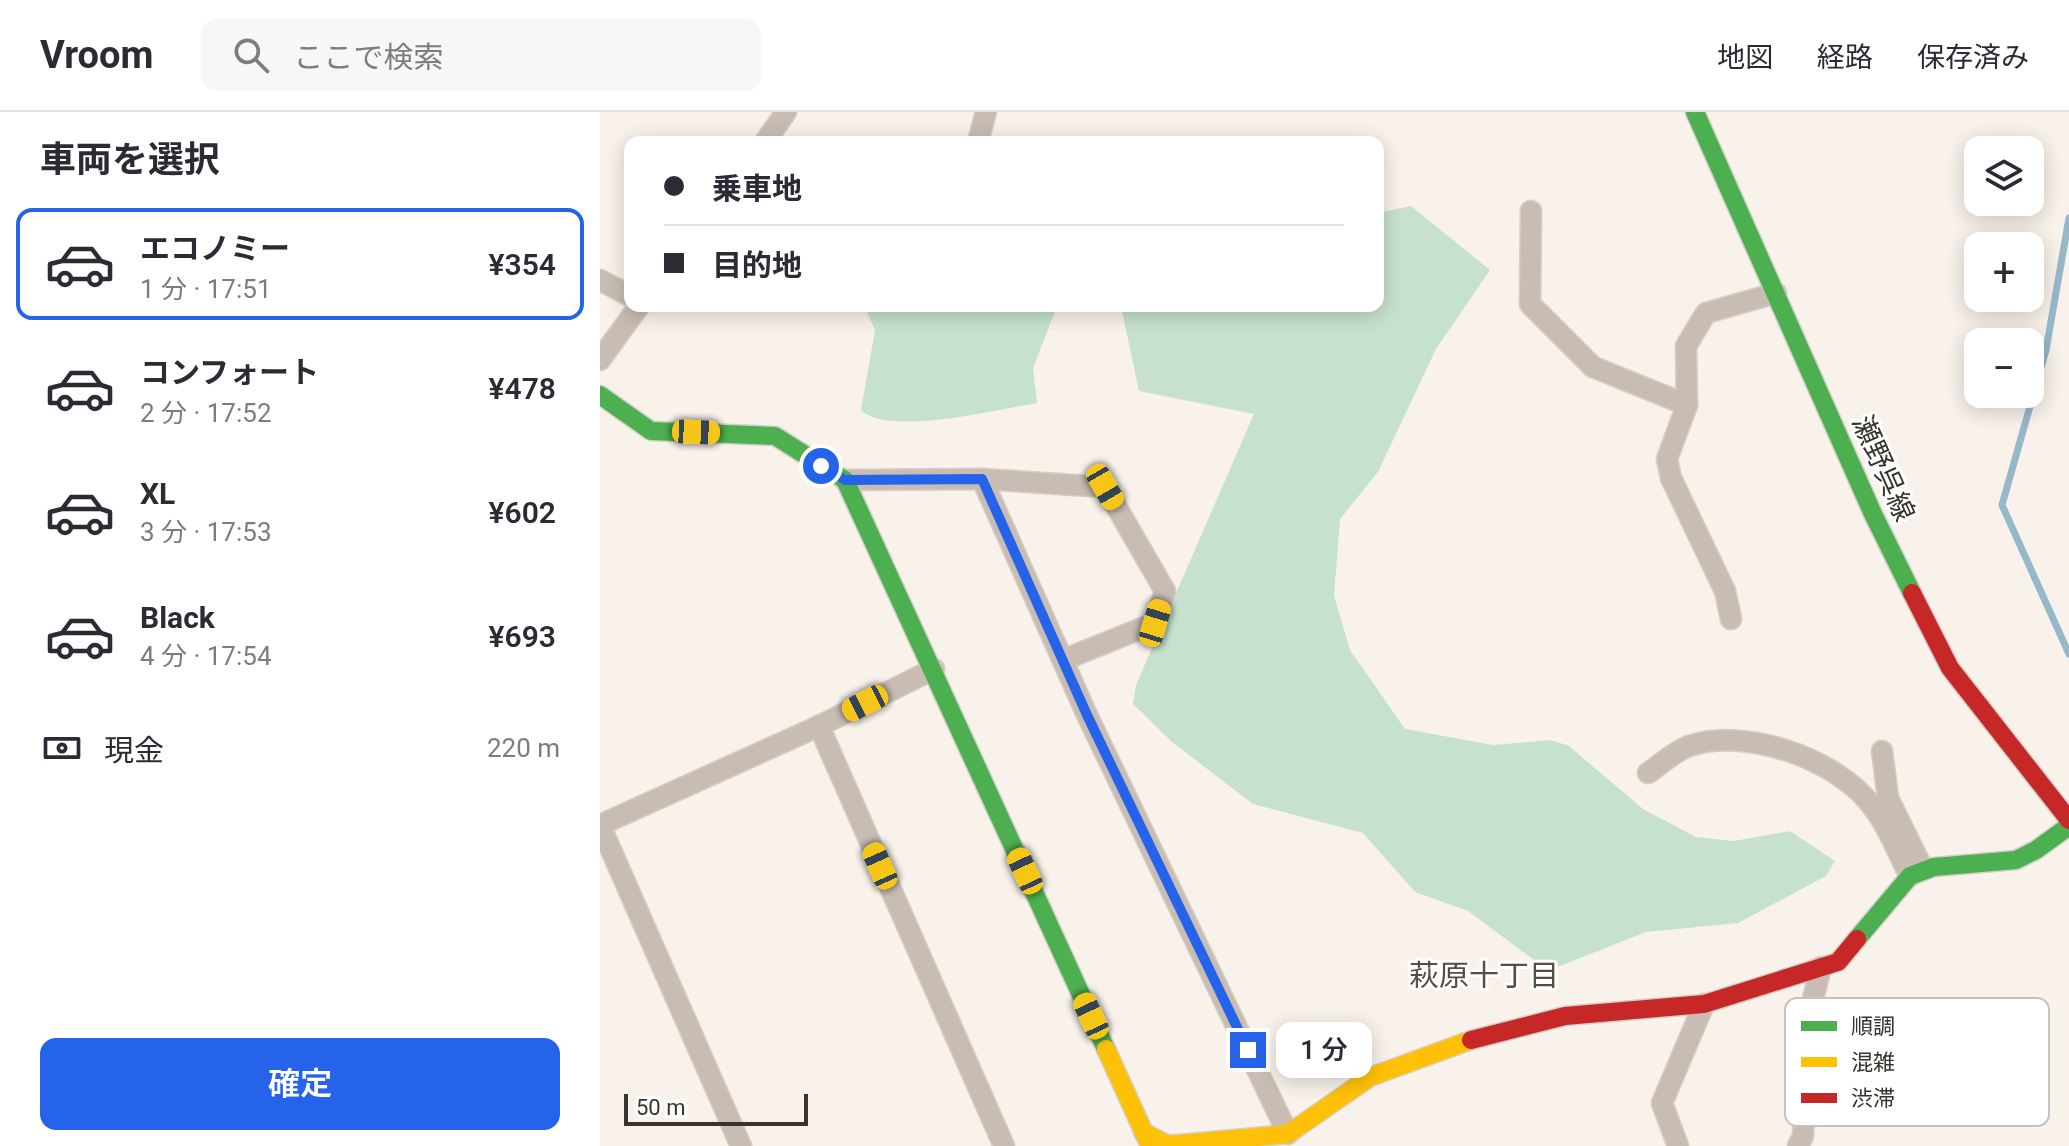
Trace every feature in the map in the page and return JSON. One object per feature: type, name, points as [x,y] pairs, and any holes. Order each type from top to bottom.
[{"type":"street","points":[[769,136],[786,112]]},
{"type":"street","points":[[980,136],[986,112]]},
{"type":"street","name":"瀬野呉線","points":[[1695,112],[1873,514],[1950,668],[2069,820]]},
{"type":"street","points":[[1531,211],[1530,304],[1593,367],[1687,405]]},
{"type":"street","points":[[600,280],[624,293]]},
{"type":"street","points":[[1731,619],[1725,591],[1671,478],[1667,459],[1687,405],[1686,346],[1706,313],[1776,293]]},
{"type":"street","points":[[600,360],[635,312]]},
{"type":"street","points":[[600,395],[651,431],[775,436],[845,480],[982,479],[1105,487],[1165,591],[1155,623],[1063,660]]},
{"type":"street","points":[[982,479],[1063,660],[1288,1134]]},
{"type":"street","points":[[845,480],[934,669],[1146,1139],[1168,1145],[1288,1134],[1370,1077],[1476,1038],[1565,1016],[1704,1004],[1838,962],[1916,871],[2020,859],[2069,826]]},
{"type":"street","points":[[741,1146],[600,825],[819,726],[934,669]]},
{"type":"street","points":[[819,726],[1004,1146]]},
{"type":"street","points":[[1648,773],[1686,746],[1714,740],[1750,739],[1793,754],[1834,773],[1870,803],[1916,871]]},
{"type":"street","points":[[1882,751],[1888,798],[1916,871]]},
{"type":"street","points":[[1813,998],[1821,967]]},
{"type":"street","points":[[1678,1146],[1662,1103],[1704,1004]]},
{"type":"street","points":[[1798,1146],[1803,1126]]},
{"type":"green space","points":[[1411,206],[1490,270],[1436,349],[1378,472],[1340,519],[1334,596],[1350,650],[1405,729],[1493,745],[1551,740],[1569,746],[1643,809],[1696,837],[1734,841],[1790,831],[1835,861],[1826,876],[1738,923],[1646,932],[1560,966],[1542,966],[1468,911],[1415,892],[1363,833],[1253,804],[1172,742],[1133,704],[1136,685],[1254,414],[1139,391],[1122,312],[1384,312],[1384,212]]},
{"type":"green space","points":[[867,312],[1055,312],[1033,368],[1037,403],[945,419],[895,421],[875,418],[861,410],[875,330]]},
{"type":"waterway","points":[[2069,218],[2046,350],[2002,505],[2069,654]]},
{"type":"traffic: fast","points":[[1695,112],[1873,514],[1912,593]]},
{"type":"traffic: fast","points":[[600,395],[651,431],[775,436],[845,480],[1106,1049]]},
{"type":"traffic: fast","points":[[1857,939],[1910,876],[1934,867],[2016,860],[2069,826]]},
{"type":"traffic: slow","points":[[1143,1132],[1168,1145],[1288,1134],[1370,1077],[1471,1040]]},
{"type":"traffic: slow","points":[[1106,1049],[1150,1146]]},
{"type":"traffic: jam","points":[[1912,593],[1950,668],[2069,820]]},
{"type":"traffic: jam","points":[[1471,1040],[1565,1016],[1704,1004],[1838,962],[1857,939]]},
{"type":"district","name":"萩原十丁目","points":[[1484,976]]},
{"type":"route","points":[[821,466],[845,480],[982,479],[1087,715],[1248,1050]]}]
